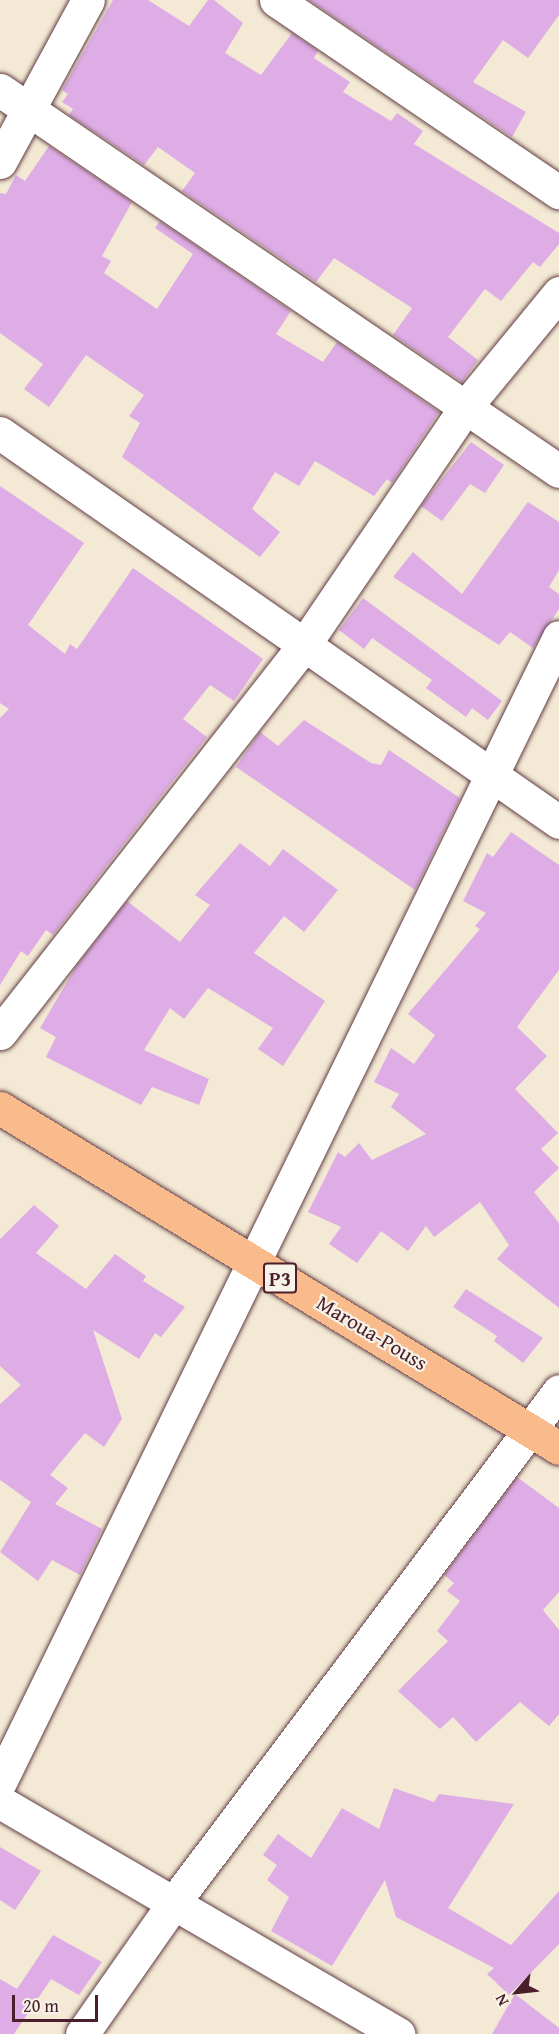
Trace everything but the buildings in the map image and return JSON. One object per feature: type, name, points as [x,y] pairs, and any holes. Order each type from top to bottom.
[{"type":"main road","name":"Maroua-Pouss","points":[[0,1108],[532,1429],[559,1448]]},
{"type":"street","points":[[0,162],[30,111],[88,0]]},
{"type":"street","points":[[276,0],[559,192]]},
{"type":"street","points":[[0,90],[466,405],[559,471]]},
{"type":"street","points":[[0,1033],[304,645],[466,405],[559,292]]},
{"type":"street","points":[[0,433],[559,822]]},
{"type":"street","points":[[0,1782],[257,1264],[559,637]]},
{"type":"street","points":[[82,2034],[175,1901],[559,1391]]},
{"type":"street","points":[[0,1802],[175,1901],[398,2034]]}]
